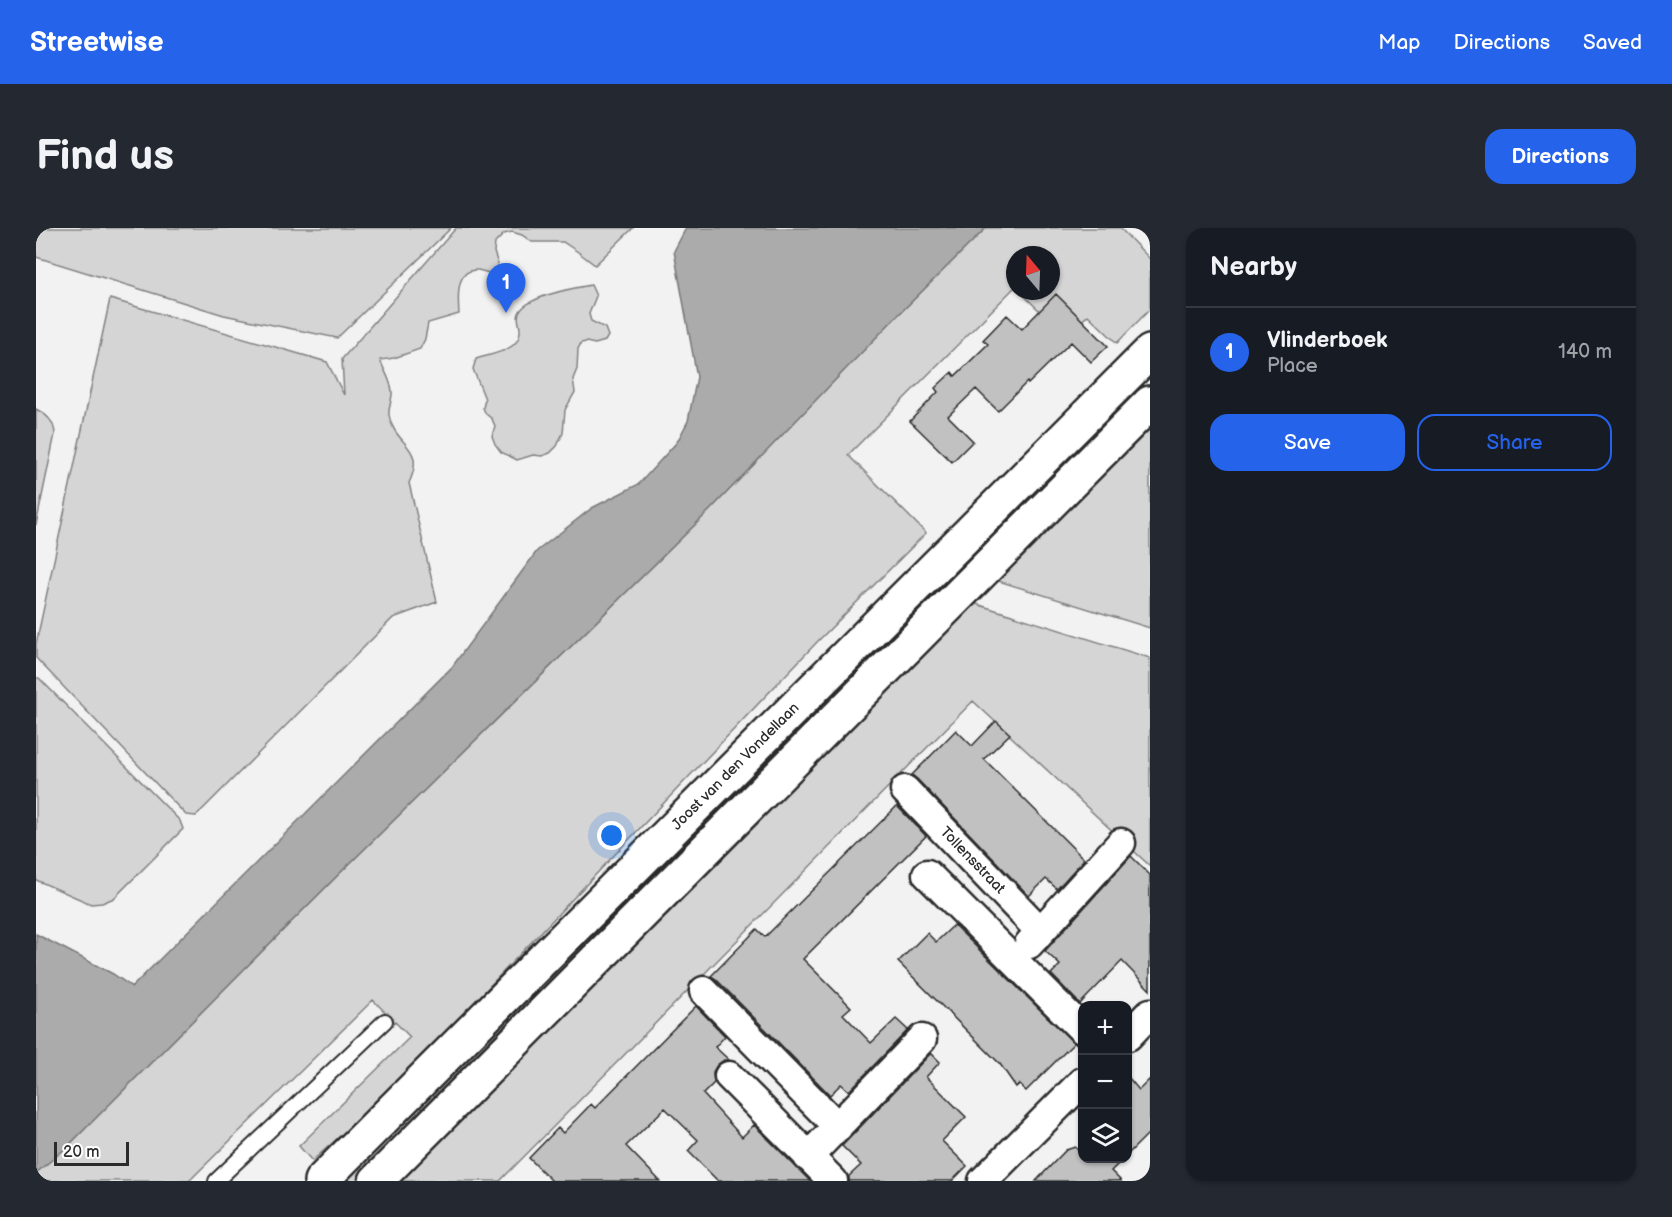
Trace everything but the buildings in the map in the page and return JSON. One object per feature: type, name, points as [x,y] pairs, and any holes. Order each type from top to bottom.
[{"type":"street","name":"Joost van den Vondellaan","points":[[321,1181],[1150,352]]},
{"type":"street","points":[[376,1181],[1150,403]]},
{"type":"street","name":"Tollensstraat","points":[[905,790],[1040,931]]},
{"type":"street","points":[[1013,960],[1121,843]]},
{"type":"street","points":[[927,874],[1078,1024]]},
{"type":"street","points":[[704,991],[838,1127]]},
{"type":"street","points":[[808,1157],[922,1039]]},
{"type":"street","points":[[729,1076],[833,1181]]},
{"type":"street","points":[[983,1181],[1078,1087]]},
{"type":"lane","points":[[223,1179],[384,1021]]},
{"type":"shaded area","points":[[36,228],[451,228],[337,338],[224,315],[36,257]]},
{"type":"shaded area","points":[[456,228],[633,228],[595,265],[563,242],[532,242],[512,232],[504,234],[495,243],[494,252],[498,264],[493,274],[478,270],[471,271],[462,279],[459,314],[428,323],[425,339],[420,349],[380,360],[391,387],[389,415],[392,425],[408,446],[414,461],[414,470],[409,483],[437,602],[393,618],[196,816],[186,815],[36,658],[36,644],[110,299],[327,362],[344,395],[342,359]]},
{"type":"shaded area","points":[[686,228],[986,228],[891,322],[710,510],[337,876],[67,1147],[36,1173],[36,934],[113,974],[132,987],[452,667],[537,551],[592,508],[639,484],[677,442],[688,421],[697,377],[674,251]]},
{"type":"shaded area","points":[[986,228],[1120,228],[1150,259],[1150,309],[1117,343],[1088,315],[1066,336],[1028,300],[1060,300],[1060,246],[1006,246],[1006,296],[848,455],[926,533],[818,641],[385,1096],[312,1161],[299,1146],[410,1037],[373,1000],[189,1181],[36,1181],[36,1173],[67,1147],[337,876],[710,510],[891,322]]},
{"type":"shaded area","points":[[591,285],[596,296],[589,314],[591,321],[605,328],[608,336],[605,341],[595,344],[581,343],[578,349],[577,369],[573,379],[575,392],[565,410],[563,433],[557,446],[550,453],[542,456],[533,455],[517,460],[501,452],[495,444],[492,436],[495,426],[483,408],[485,399],[473,369],[476,359],[503,351],[515,344],[520,332],[519,313],[523,307],[540,297]]},
{"type":"shaded area","points":[[36,409],[49,419],[55,434],[36,525]]},
{"type":"shaded area","points":[[1150,425],[1150,628],[995,580]]},
{"type":"shaded area","points":[[973,603],[1150,658],[1150,866],[973,701],[500,1181],[399,1181]]},
{"type":"shaded area","points":[[870,643],[882,656],[362,1181],[333,1181]]},
{"type":"shaded area","points":[[36,678],[39,678],[180,821],[183,829],[114,898],[102,903],[91,904],[36,880]]},
{"type":"place","name":"Vlinderboek","points":[[506,313]]}]
